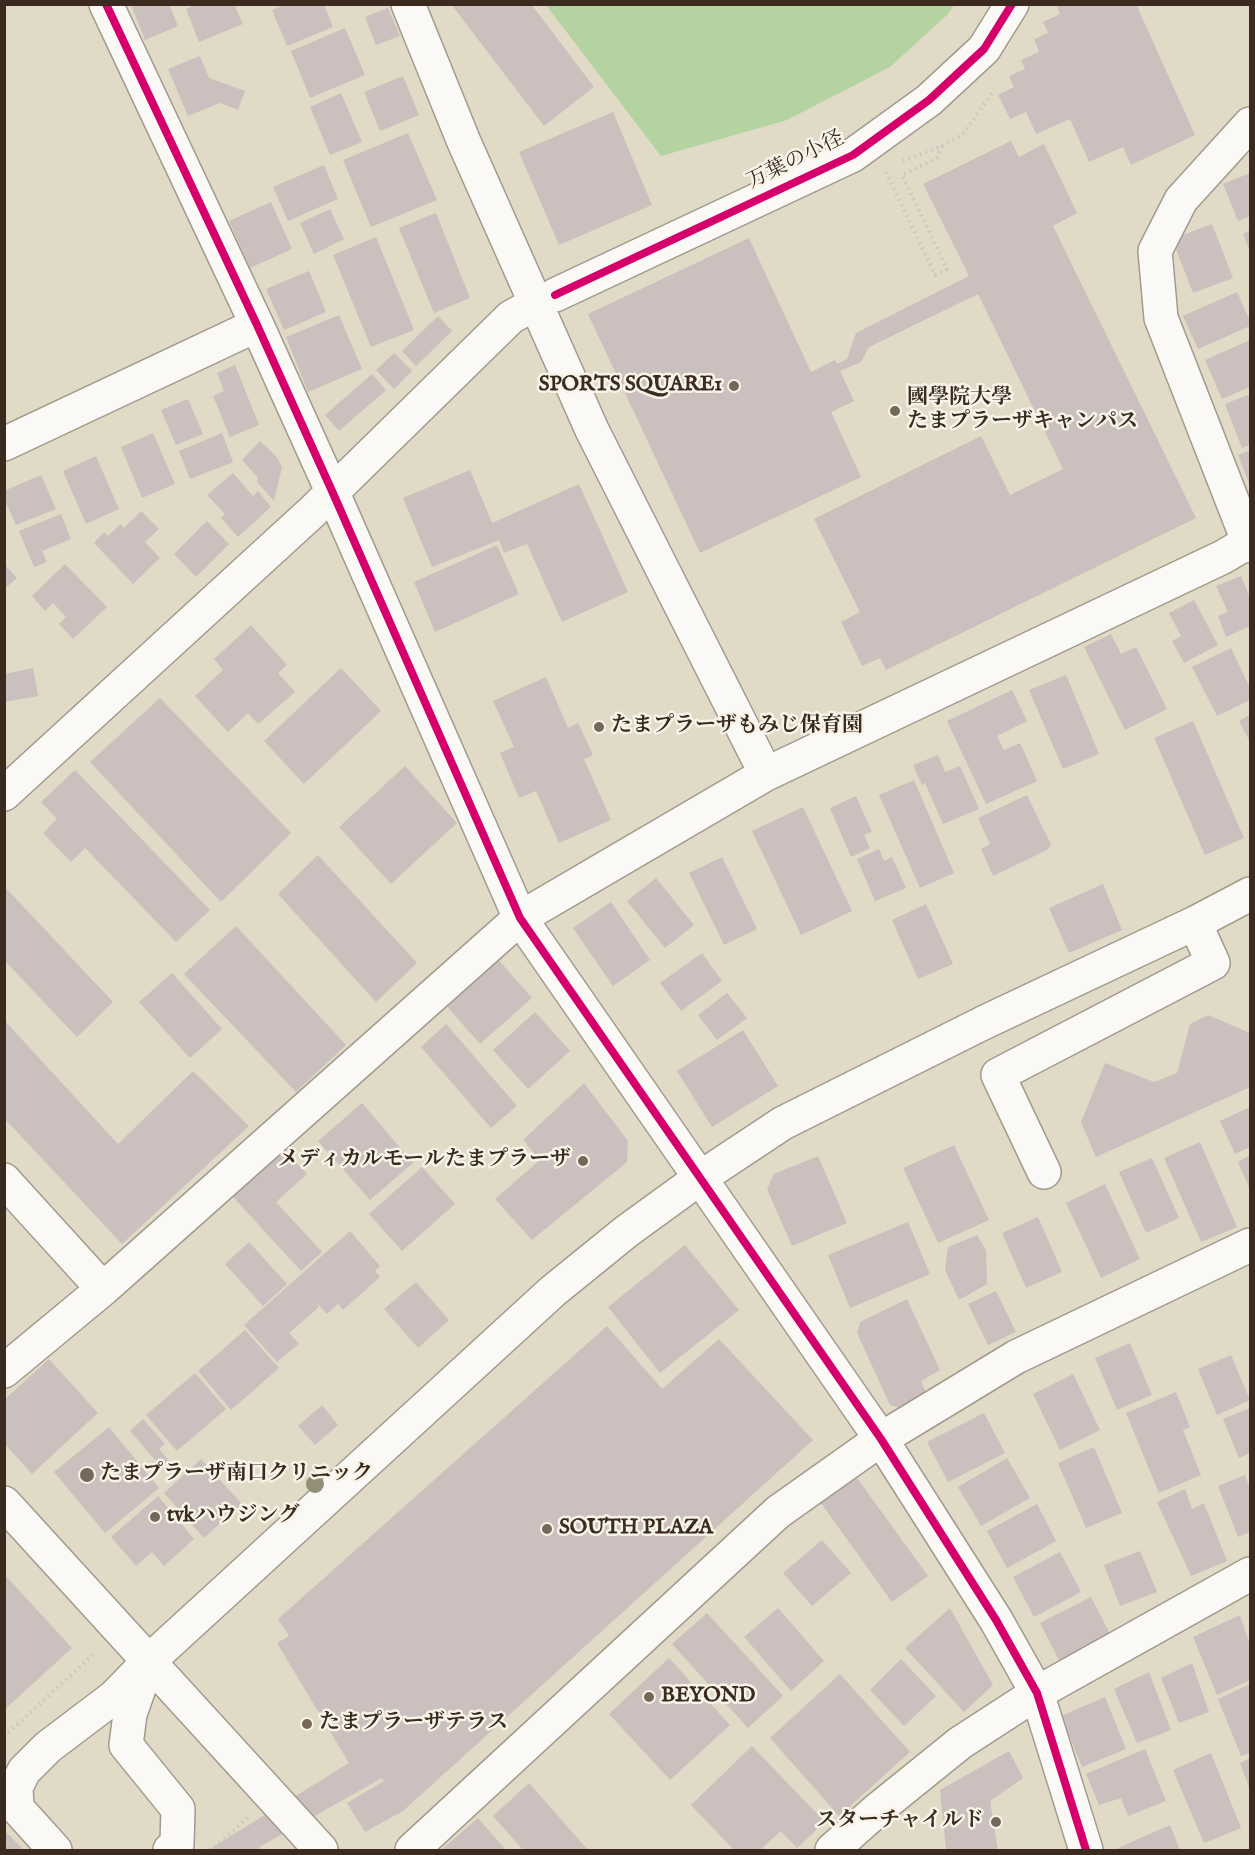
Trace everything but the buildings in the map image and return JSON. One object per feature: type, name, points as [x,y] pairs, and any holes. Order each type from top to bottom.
[{"type":"street","points":[[106,4],[257,325],[520,918],[881,1439],[996,1620],[1037,1693],[1086,1851]]},
{"type":"street","points":[[408,4],[464,142],[545,299],[592,430],[766,774]]},
{"type":"street","name":"万葉の小径","points":[[4,794],[312,512],[511,317],[853,155],[929,100],[984,49],[1012,4]]},
{"type":"street","points":[[4,1371],[103,1289],[520,918],[766,774],[1250,543],[1161,318],[1155,251],[1181,200],[1251,124]]},
{"type":"street","points":[[4,444],[257,325]]},
{"type":"street","points":[[55,1851],[17,1808],[16,1787],[24,1771],[48,1748],[114,1697],[149,1661],[553,1292],[627,1231],[700,1178],[783,1123],[983,1023],[1195,923],[1251,894]]},
{"type":"street","points":[[1044,1172],[998,1075],[1213,963],[1195,923]]},
{"type":"street","points":[[4,1180],[103,1289]]},
{"type":"street","points":[[412,1851],[778,1512],[881,1439],[1016,1357],[1251,1245]]},
{"type":"street","points":[[4,1503],[321,1851]]},
{"type":"street","points":[[832,1851],[877,1810],[960,1743],[1037,1693],[1251,1574]]},
{"type":"street","points":[[149,1661],[130,1714],[126,1745],[178,1809],[177,1844],[170,1851]]},
{"type":"path","points":[[920,154],[942,146],[963,134],[992,93]]},
{"type":"path","points":[[885,169],[935,274],[947,269],[902,175],[938,158],[942,146]]},
{"type":"path","points":[[4,1737],[97,1651]]},
{"type":"path","points":[[210,1851],[248,1817]]},
{"type":"path","points":[[252,1838],[259,1851]]},
{"type":"green space","points":[[546,5],[954,5],[948,14],[890,67],[787,120],[661,156]]},
{"type":"cycle path","points":[[106,4],[257,325],[520,918],[881,1439],[996,1620],[1037,1693],[1086,1850]]},
{"type":"cycle path","points":[[555,295],[853,155],[929,100],[984,49],[1012,4]]},
{"type":"place","name":"SPORTS SQUARE1","points":[[734,386]]},
{"type":"place","name":"國學院大學 たまプラーザキャンパス","points":[[895,411]]},
{"type":"place","name":"たまプラーザもみじ保育園","points":[[599,727]]},
{"type":"place","name":"メディカルモールたまプラーザ","points":[[583,1161]]},
{"type":"place","name":"たまプラーザ南口クリニック","points":[[87,1475]]},
{"type":"place","name":"tvkハウジング","points":[[155,1517]]},
{"type":"place","name":"SOUTH PLAZA","points":[[547,1529]]},
{"type":"place","name":"BEYOND","points":[[649,1697]]},
{"type":"place","name":"たまプラーザテラス","points":[[307,1724]]},
{"type":"place","name":"スターチャイルド","points":[[996,1822]]}]
